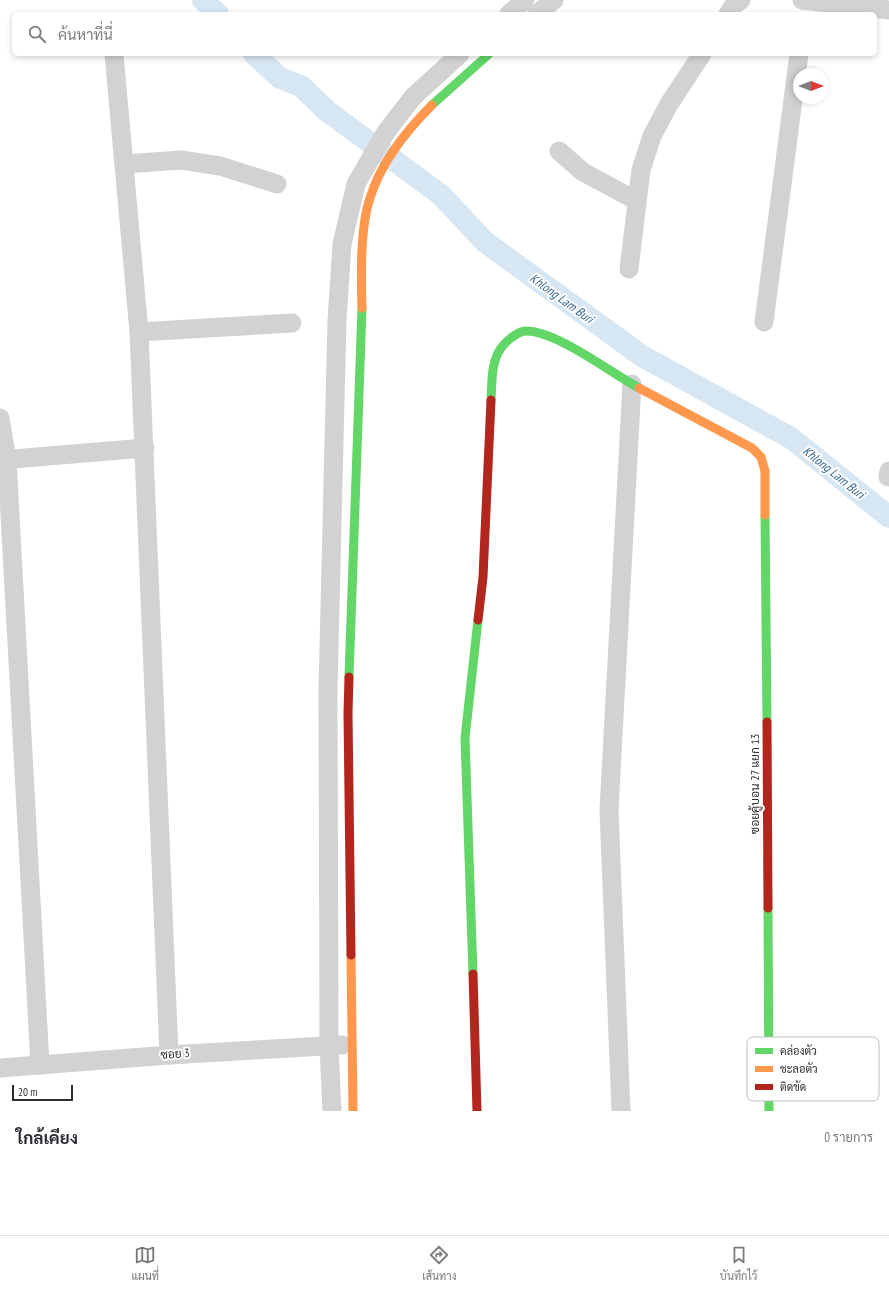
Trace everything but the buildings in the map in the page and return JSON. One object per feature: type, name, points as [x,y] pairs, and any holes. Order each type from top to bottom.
[{"type":"street","points":[[511,12],[526,0]]},
{"type":"street","points":[[539,12],[554,0]]},
{"type":"street","points":[[729,12],[734,5],[741,0]]},
{"type":"street","points":[[802,0],[889,10]]},
{"type":"street","points":[[804,12],[806,0]]},
{"type":"street","points":[[114,56],[139,332],[169,1055]]},
{"type":"street","points":[[332,1111],[329,1046],[328,688],[338,320],[342,244],[356,184],[372,172],[393,137],[413,97],[458,56]]},
{"type":"street","points":[[393,137],[487,56]]},
{"type":"street","points":[[629,269],[641,170],[652,136],[669,104],[701,56]]},
{"type":"street","points":[[764,322],[799,56]]},
{"type":"street","points":[[559,151],[583,172],[637,201]]},
{"type":"street","points":[[124,164],[181,160],[220,166],[277,184]]},
{"type":"street","points":[[353,1111],[348,713],[362,318],[361,261],[372,172]]},
{"type":"street","points":[[139,332],[292,323]]},
{"type":"street","points":[[477,1111],[465,738],[483,577],[492,376],[498,354],[505,342],[525,331],[552,336],[632,384],[609,810],[621,1111]]},
{"type":"street","name":"ซอยคู้บอน 27 แยก 13","points":[[632,384],[752,448],[761,457],[765,471],[769,1037]]},
{"type":"street","points":[[0,418],[40,1065]]},
{"type":"street","points":[[3,460],[145,448]]},
{"type":"street","name":"ซอย 3","points":[[0,1068],[169,1055],[351,1045]]},
{"type":"street","name":"ซอยคู้บอน 27 แยก 13","points":[[769,1101],[769,1111]]},
{"type":"waterway","name":"Khlong Lam Buri","points":[[203,0],[216,12]]},
{"type":"waterway","name":"Khlong Lam Buri","points":[[256,56],[280,78],[301,86],[327,111],[441,195],[485,242],[642,356],[791,438],[889,517]]},
{"type":"traffic: fast","points":[[432,105],[487,56]]},
{"type":"traffic: fast","points":[[349,677],[362,308]]},
{"type":"traffic: fast","points":[[491,400],[493,370],[498,353],[510,339],[518,333],[526,331],[539,333],[568,345],[639,388]]},
{"type":"traffic: fast","points":[[765,515],[767,722]]},
{"type":"traffic: fast","points":[[473,974],[465,738],[478,620]]},
{"type":"traffic: fast","points":[[768,908],[769,1037]]},
{"type":"traffic: fast","points":[[769,1101],[769,1111]]},
{"type":"traffic: slow","points":[[362,308],[361,267],[364,223],[370,198],[381,172],[395,148],[413,125],[432,105]]},
{"type":"traffic: slow","points":[[639,388],[752,448],[761,457],[765,471],[765,515]]},
{"type":"traffic: slow","points":[[351,955],[353,1111]]},
{"type":"traffic: jam","points":[[478,620],[483,577],[491,400]]},
{"type":"traffic: jam","points":[[349,677],[348,713],[351,955]]},
{"type":"traffic: jam","points":[[767,722],[768,908]]},
{"type":"traffic: jam","points":[[473,974],[477,1111]]}]
